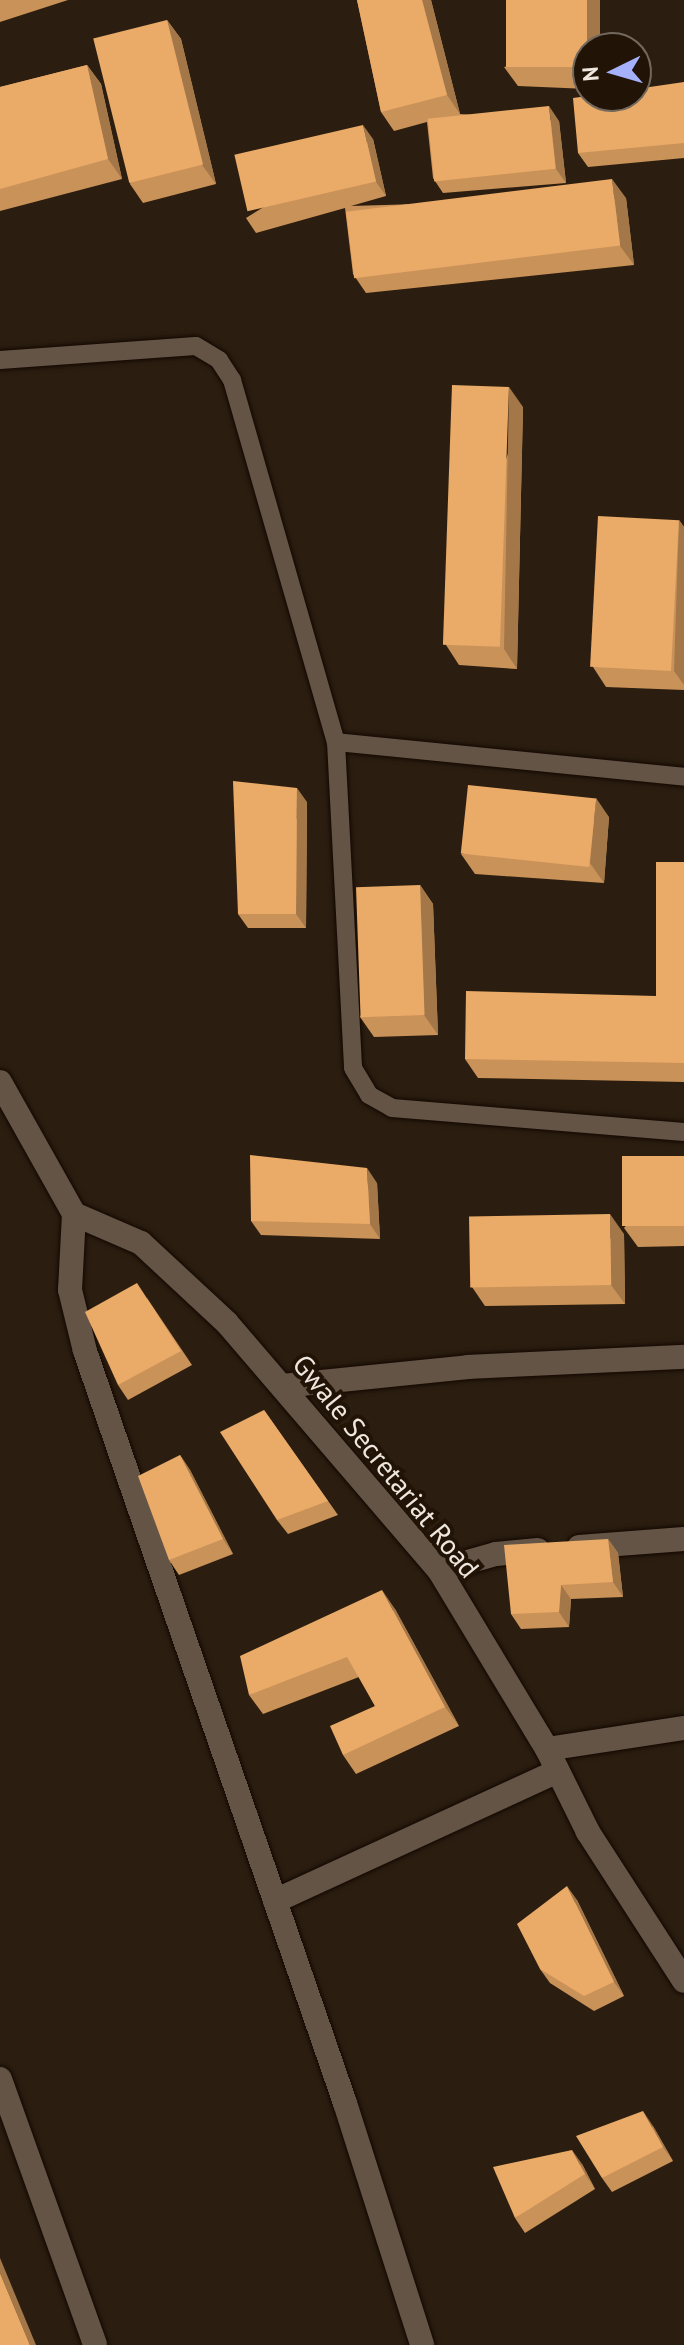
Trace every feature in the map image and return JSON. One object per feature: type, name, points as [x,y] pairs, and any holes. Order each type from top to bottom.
[{"type":"street","points":[[0,1082],[74,1214],[70,1290],[85,1351],[275,1901],[422,2345]]},
{"type":"street","name":"Gwale Secretariat Road","points":[[74,1214],[141,1243],[227,1323],[439,1570],[547,1749],[588,1832],[684,1981]]},
{"type":"street","points":[[282,1386],[468,1367],[684,1357]]},
{"type":"street","points":[[439,1570],[496,1554],[684,1539]]},
{"type":"street","points":[[547,1749],[684,1728]]},
{"type":"street","points":[[275,1901],[558,1771]]},
{"type":"street","points":[[0,2079],[95,2345]]},
{"type":"lane","points":[[0,360],[196,346],[219,360],[232,380],[336,742],[353,1068],[369,1095],[392,1108],[684,1132]]},
{"type":"lane","points":[[336,742],[684,777]]},
{"type":"building","points":[[357,0],[422,0],[447,95],[381,112]]},
{"type":"building","points":[[506,0],[587,0],[587,32],[572,32],[572,67],[506,67]]},
{"type":"building","points":[[167,20],[203,165],[129,183],[93,38]]},
{"type":"building","points":[[87,65],[108,159],[0,189],[0,87]]},
{"type":"building","points":[[684,82],[684,143],[578,153],[574,112],[652,112],[652,87]]},
{"type":"building","points":[[549,106],[556,169],[434,181],[428,119]]},
{"type":"building","points":[[363,125],[376,182],[247,211],[234,155]]},
{"type":"building","points":[[612,179],[620,246],[354,278],[346,212]]},
{"type":"building","points":[[452,385],[509,387],[500,647],[443,645]]},
{"type":"building","points":[[598,516],[679,520],[671,671],[590,667]]},
{"type":"building","points":[[233,781],[297,788],[296,914],[238,914]]},
{"type":"building","points":[[468,785],[596,798],[589,867],[461,854]]},
{"type":"building","points":[[656,862],[684,862],[684,1063],[465,1059],[466,991],[656,996]]},
{"type":"building","points":[[420,885],[425,1015],[361,1017],[356,887]]},
{"type":"building","points":[[250,1155],[367,1168],[370,1224],[251,1221]]},
{"type":"building","points":[[622,1156],[684,1156],[684,1226],[622,1226]]},
{"type":"building","points":[[610,1214],[611,1285],[470,1287],[469,1216]]},
{"type":"building","points":[[137,1283],[181,1351],[118,1385],[85,1312]]},
{"type":"building","points":[[264,1410],[328,1501],[277,1520],[220,1432]]},
{"type":"building","points":[[180,1455],[223,1539],[169,1560],[138,1476]]},
{"type":"building","points":[[608,1539],[613,1582],[561,1585],[559,1612],[511,1614],[504,1545]]},
{"type":"building","points":[[382,1590],[445,1707],[343,1755],[330,1726],[375,1706],[347,1657],[249,1695],[240,1656]]},
{"type":"building","points":[[567,1886],[614,1982],[584,1996],[540,1969],[517,1924]]},
{"type":"building","points":[[643,2111],[663,2147],[602,2178],[576,2136]]},
{"type":"building","points":[[572,2150],[585,2174],[515,2218],[493,2167]]},
{"type":"building","points":[[0,2273],[30,2345],[0,2345]]}]
